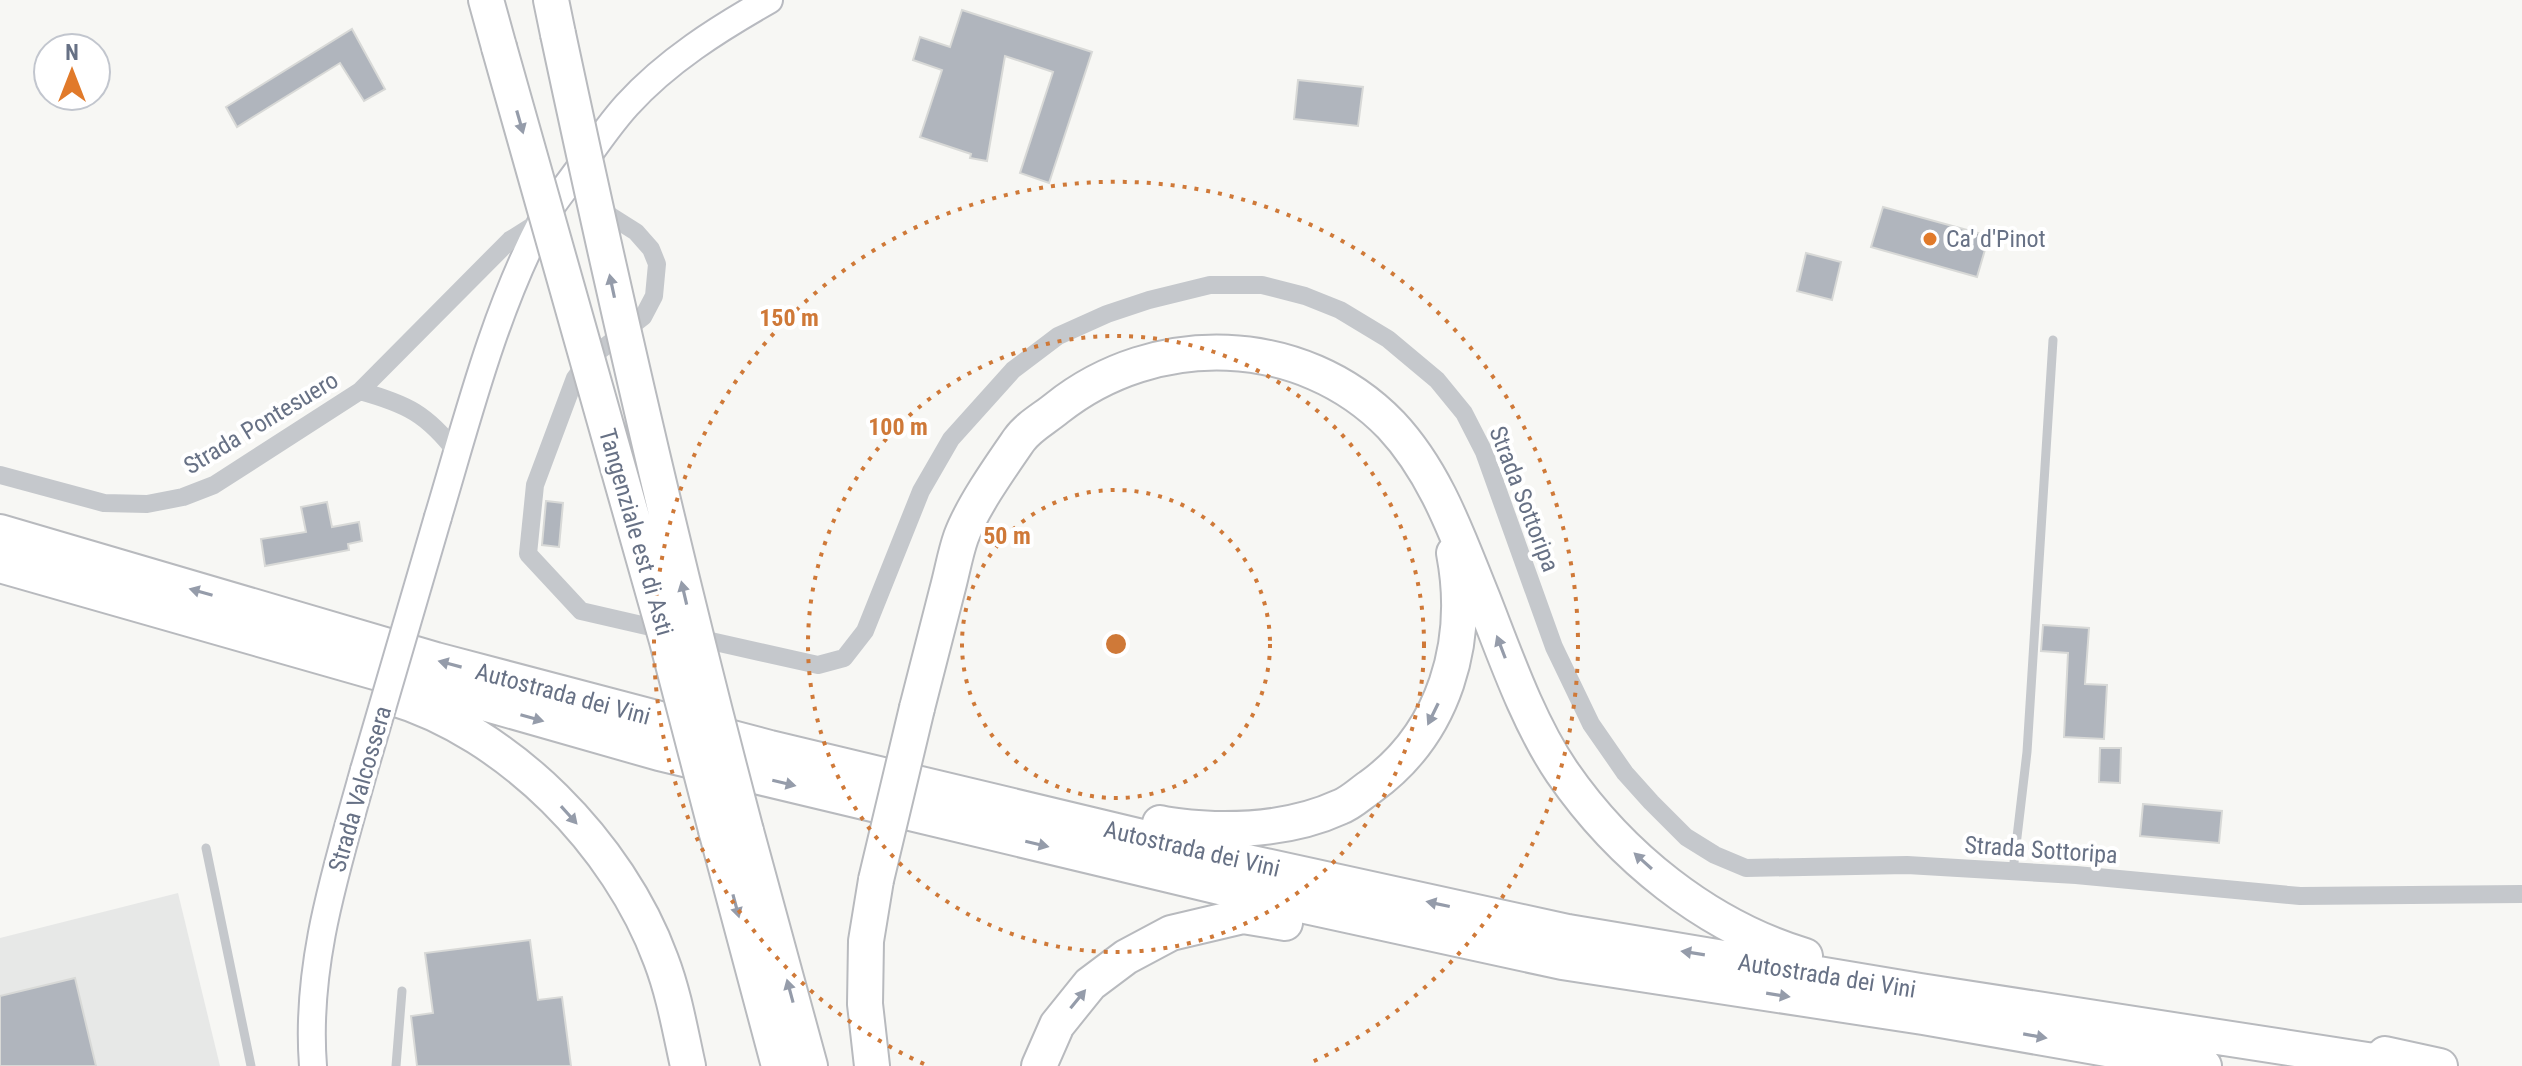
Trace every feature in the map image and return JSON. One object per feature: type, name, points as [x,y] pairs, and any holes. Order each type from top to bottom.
[{"type":"highway","name":"Tangenziale est di Asti","points":[[486,0],[667,641],[810,1066]]},
{"type":"highway","name":"Tangenziale est di Asti","points":[[551,0],[623,338],[692,627],[779,1066]]},
{"type":"highway","points":[[872,1066],[865,1004],[866,941],[876,880],[962,535],[1022,435],[1074,394],[1124,368],[1187,353],[1214,352],[1241,352],[1293,363],[1342,386],[1390,424],[1421,463],[1444,502],[1517,688],[1560,770],[1604,825],[1642,861],[1698,906],[1740,932],[1802,956],[2345,1045],[2440,1066]]},
{"type":"highway","points":[[770,748],[826,743],[1178,827],[1244,830],[1298,822],[1342,807],[1389,773],[1424,734],[1448,685],[1458,634],[1457,571],[1444,502]]},
{"type":"highway","name":"Autostrada dei Vini","points":[[0,532],[436,660],[770,748],[1238,860],[1568,932],[1905,989],[2406,1066]]},
{"type":"highway","name":"Autostrada dei Vini","points":[[0,565],[659,753],[1232,890],[1562,962],[1923,1017],[2204,1066]]},
{"type":"highway","points":[[47,580],[114,617],[408,703],[459,726],[510,758],[553,797],[597,846],[631,899],[660,958],[676,1010],[688,1066]]},
{"type":"highway","points":[[1039,1066],[1057,1025],[1090,984],[1126,957],[1171,933],[1243,916],[1401,943],[1562,962]]},
{"type":"street","name":"Strada Valcossera","points":[[313,1066],[311,1011],[322,924],[438,517],[482,368],[506,300],[542,220],[629,103],[721,27],[769,0]]},
{"type":"street","name":"Strada Sottoripa","points":[[570,181],[587,200],[636,232],[651,249],[657,264],[654,296],[643,317],[589,359],[575,378],[535,485],[528,554],[581,611],[789,660],[818,665],[844,658],[865,631],[921,491],[951,439],[1013,370],[1058,336],[1135,305],[1210,285],[1262,285],[1305,296],[1340,310],[1388,339],[1437,380],[1464,413],[1484,452],[1554,647],[1591,724],[1625,773],[1686,837],[1715,855],[1746,868],[1907,865],[2076,875],[2300,896],[2522,894]]},
{"type":"street","name":"Strada Pontesuero","points":[[0,475],[104,503],[147,504],[183,497],[214,485],[360,391],[510,240],[542,220]]},
{"type":"street","name":"Strada Pontesuero","points":[[360,391],[391,400],[421,414],[441,431],[457,453]]},
{"type":"lane","points":[[2013,871],[2027,752],[2053,340]]},
{"type":"lane","points":[[206,848],[251,1066]]},
{"type":"lane","points":[[396,1066],[402,991]]},
{"type":"shaded area","points":[[178,893],[220,1066],[0,1066],[0,938]]},
{"type":"building","points":[[962,10],[1092,52],[1049,183],[1020,173],[1053,72],[1005,56],[987,161],[970,158],[971,154],[920,137],[942,70],[913,60],[920,37],[950,47]]},
{"type":"building","points":[[352,29],[385,89],[364,101],[340,63],[237,127],[226,107]]},
{"type":"building","points":[[1298,80],[1363,87],[1358,126],[1294,119]]},
{"type":"building","points":[[1883,207],[1989,236],[1977,277],[1871,247]]},
{"type":"building","points":[[1806,253],[1841,262],[1832,300],[1797,291]]},
{"type":"building","points":[[546,501],[563,503],[559,547],[542,545]]},
{"type":"building","points":[[327,502],[332,527],[359,522],[362,541],[348,544],[349,550],[265,566],[261,539],[306,532],[301,507]]},
{"type":"building","points":[[2043,625],[2089,628],[2085,684],[2107,685],[2104,739],[2064,737],[2068,653],[2041,651]]},
{"type":"building","points":[[2100,748],[2121,748],[2120,783],[2099,782]]},
{"type":"building","points":[[2143,804],[2222,811],[2219,843],[2140,836]]},
{"type":"building","points":[[530,940],[538,1000],[562,997],[571,1066],[417,1066],[411,1016],[433,1013],[425,953]]},
{"type":"building","points":[[75,978],[96,1066],[0,1066],[0,996]]},
{"type":"place","name":"Ca' d'Pinot","points":[[1930,239]]}]
